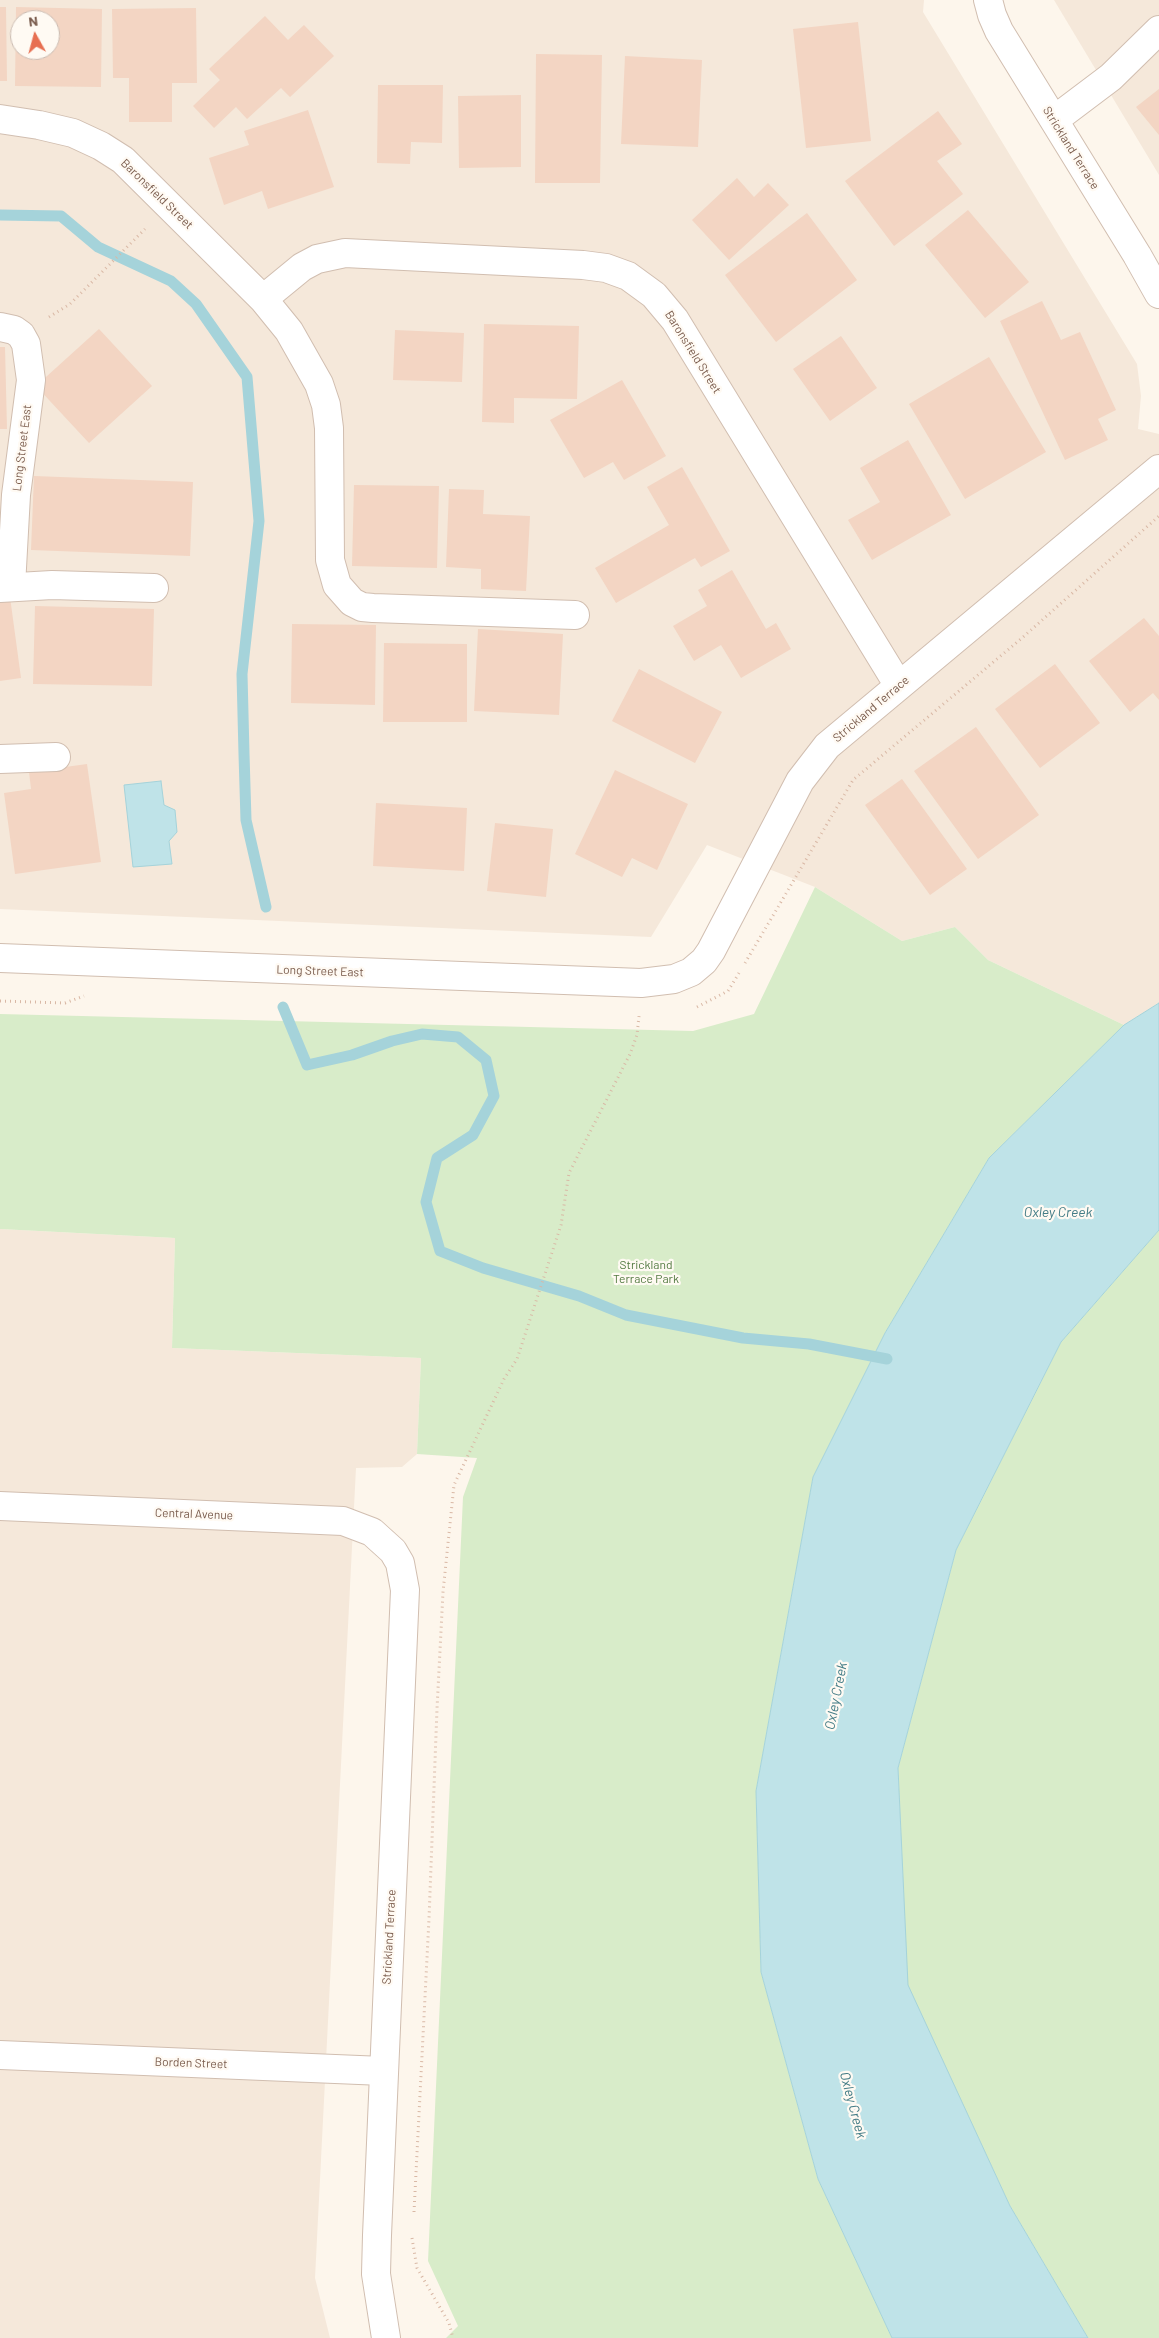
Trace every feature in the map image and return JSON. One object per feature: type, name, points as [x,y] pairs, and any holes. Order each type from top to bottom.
[{"type":"street","name":"Strickland Terrace","points":[[988,0],[999,31],[1159,294]]},
{"type":"street","points":[[1054,120],[1111,77],[1159,30]]},
{"type":"street","name":"Baronsfield Street","points":[[0,119],[73,133],[101,146],[123,160],[263,299],[289,331],[307,360],[326,405],[329,428],[330,560],[333,576],[343,594],[352,602],[362,607],[374,608],[575,615]]},
{"type":"street","name":"Baronsfield Street","points":[[263,299],[302,267],[316,259],[345,254],[583,265],[606,268],[635,280],[654,294],[675,320],[899,686]]},
{"type":"street","name":"Long Street East","points":[[0,327],[14,330],[21,335],[26,344],[31,380],[5,587],[52,585],[154,588]]},
{"type":"street","name":"Strickland Terrace","points":[[641,983],[674,980],[691,972],[704,961],[804,775],[832,741],[1159,469]]},
{"type":"street","points":[[0,759],[56,757]]},
{"type":"street","name":"Long Street East","points":[[0,958],[641,983]]},
{"type":"street","name":"Central Avenue","points":[[0,1506],[327,1520],[359,1525],[384,1540]]},
{"type":"street","name":"Strickland Terrace","points":[[384,1540],[394,1551],[400,1563],[405,1590],[382,2071],[376,2274],[386,2338]]},
{"type":"street","name":"Borden Street","points":[[0,2055],[382,2071]]},
{"type":"path","points":[[70,304],[150,223]]},
{"type":"path","points":[[694,1008],[702,1006],[728,991],[853,780],[1022,638],[1159,516]]},
{"type":"path","points":[[0,1001],[65,1003],[92,992]]},
{"type":"path","points":[[413,2221],[429,1919],[443,1592],[454,1484],[504,1379],[517,1359],[561,1225],[569,1173],[630,1054],[637,1035],[639,1014],[647,1014]]},
{"type":"path","points":[[412,2230],[417,2268],[449,2323],[453,2338]]},
{"type":"shaded area","points":[[0,0],[924,0],[923,12],[1137,364],[1141,396],[1138,429],[1159,434],[1159,1003],[1124,1025],[988,960],[955,927],[902,941],[815,887],[707,845],[651,937],[0,909]]},
{"type":"shaded area","points":[[1054,0],[1159,0],[1159,175]]},
{"type":"shaded area","points":[[0,1229],[175,1238],[172,1348],[421,1358],[417,1454],[402,1467],[356,1468],[315,2278],[330,2338],[0,2338]]},
{"type":"green space","name":"Strickland Terrace Park","points":[[815,887],[902,941],[955,927],[988,960],[1124,1025],[989,1158],[885,1333],[813,1477],[756,1791],[761,1972],[818,2179],[892,2338],[446,2338],[458,2326],[428,2261],[463,1497],[477,1458],[417,1454],[421,1358],[172,1348],[175,1238],[0,1229],[0,1014],[693,1031],[754,1014]]},
{"type":"green space","points":[[1159,1230],[1159,2338],[1088,2338],[1010,2206],[907,1985],[898,1768],[956,1550],[1061,1342]]},
{"type":"water","points":[[161,781],[164,805],[175,810],[177,832],[169,841],[172,864],[133,867],[124,785]]},
{"type":"water","name":"Oxley Creek","points":[[1159,1003],[1159,1230],[1061,1342],[956,1550],[898,1768],[908,1985],[1010,2206],[1088,2338],[892,2338],[818,2179],[761,1972],[756,1791],[813,1477],[885,1333],[989,1158],[1124,1025]]},
{"type":"building","points":[[0,7],[6,7],[7,81],[0,81]]},
{"type":"building","points":[[16,7],[102,9],[101,87],[15,86],[15,60],[60,60],[60,10],[16,10]]},
{"type":"building","points":[[196,8],[197,83],[172,83],[172,122],[129,122],[129,78],[113,78],[112,9]]},
{"type":"building","points":[[265,16],[288,40],[304,25],[334,56],[290,97],[281,88],[247,119],[236,107],[214,128],[193,106],[220,80],[209,69]]},
{"type":"building","points":[[858,22],[871,141],[806,148],[793,29]]},
{"type":"building","points":[[536,54],[602,55],[600,183],[535,183]]},
{"type":"building","points":[[625,56],[702,60],[698,147],[621,144]]},
{"type":"building","points":[[378,85],[443,85],[442,143],[411,142],[410,164],[377,163]]},
{"type":"building","points":[[1159,89],[1159,135],[1136,107]]},
{"type":"building","points":[[521,95],[521,167],[459,168],[458,96]]},
{"type":"building","points":[[308,110],[334,187],[268,209],[262,191],[224,205],[209,158],[249,145],[244,131]]},
{"type":"building","points":[[938,111],[962,144],[937,161],[963,194],[894,246],[845,181]]},
{"type":"building","points":[[737,178],[754,197],[768,183],[789,205],[729,260],[692,220]]},
{"type":"building","points":[[968,210],[1029,282],[985,318],[925,245]]},
{"type":"building","points":[[807,213],[857,280],[776,342],[725,275]]},
{"type":"building","points":[[1042,301],[1061,340],[1080,332],[1116,410],[1098,419],[1108,440],[1065,460],[1000,321]]},
{"type":"building","points":[[484,324],[579,326],[577,399],[514,398],[514,423],[482,422]]},
{"type":"building","points":[[99,329],[152,386],[89,443],[36,386]]},
{"type":"building","points":[[395,330],[464,333],[462,382],[393,380]]},
{"type":"building","points":[[841,336],[877,388],[830,421],[793,369]]},
{"type":"building","points":[[0,347],[5,347],[7,429],[0,429]]},
{"type":"building","points":[[989,357],[1046,452],[965,499],[909,404]]},
{"type":"building","points":[[622,380],[666,456],[624,480],[613,462],[584,478],[550,420]]},
{"type":"building","points":[[908,440],[951,515],[872,560],[848,520],[880,502],[860,468]]},
{"type":"building","points":[[682,467],[730,551],[701,567],[695,558],[616,603],[595,568],[669,525],[647,487]]},
{"type":"building","points":[[34,476],[193,482],[190,556],[31,550]]},
{"type":"building","points":[[354,485],[439,486],[437,568],[352,566]]},
{"type":"building","points":[[449,489],[484,490],[483,514],[530,516],[526,591],[481,589],[481,569],[446,567]]},
{"type":"building","points":[[732,570],[766,629],[776,623],[791,649],[741,678],[721,645],[694,661],[673,626],[707,606],[698,590]]},
{"type":"building","points":[[10,597],[21,678],[0,681],[0,598]]},
{"type":"building","points":[[35,606],[154,609],[152,686],[33,684]]},
{"type":"building","points":[[1144,618],[1159,636],[1159,700],[1153,693],[1130,712],[1089,661]]},
{"type":"building","points":[[292,624],[376,625],[375,705],[291,703]]},
{"type":"building","points":[[478,629],[563,634],[559,715],[474,711]]},
{"type":"building","points":[[384,643],[467,644],[467,722],[383,722]]},
{"type":"building","points":[[1055,664],[1100,723],[1040,768],[995,709]]},
{"type":"building","points":[[639,669],[722,712],[695,763],[612,721]]},
{"type":"building","points":[[976,727],[1039,815],[978,859],[914,771]]},
{"type":"building","points":[[87,764],[101,862],[15,874],[4,793],[31,789],[29,772]]},
{"type":"building","points":[[615,770],[688,804],[657,870],[632,858],[622,877],[575,854]]},
{"type":"building","points":[[902,779],[967,869],[930,895],[865,805]]},
{"type":"building","points":[[376,803],[467,808],[464,871],[373,866]]},
{"type":"building","points":[[495,823],[553,829],[546,897],[487,891]]},
{"type":"waterway","points":[[0,215],[61,216],[98,247],[171,281],[196,304],[247,377],[259,521],[242,674],[246,820],[266,907]]},
{"type":"waterway","points":[[283,1007],[307,1065],[352,1055],[392,1041],[422,1034],[458,1037],[486,1060],[494,1096],[473,1135],[437,1158],[426,1202],[440,1251],[483,1268],[579,1296],[626,1315],[743,1338],[809,1344],[887,1359]]}]
